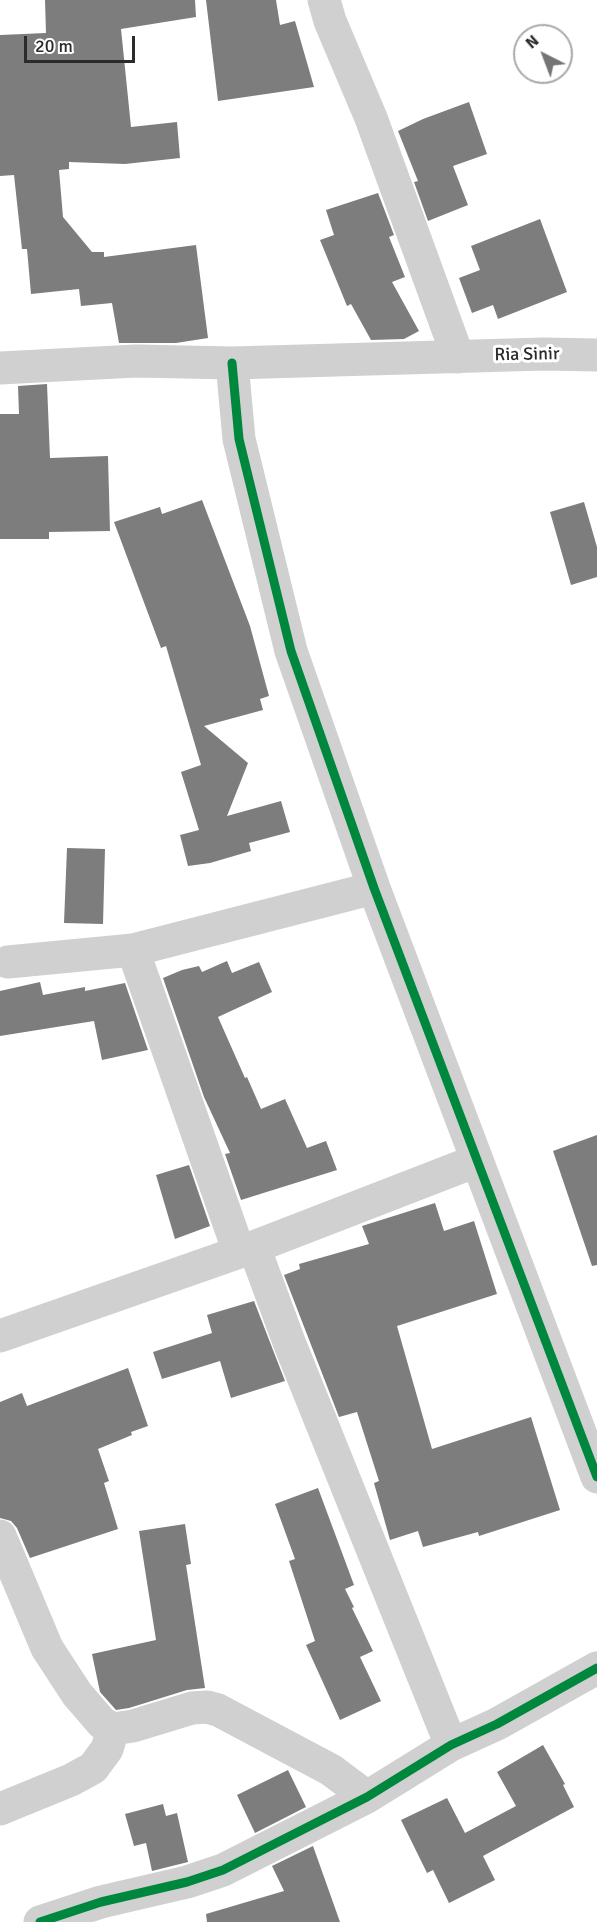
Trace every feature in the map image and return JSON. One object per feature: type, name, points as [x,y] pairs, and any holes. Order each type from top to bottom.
[{"type":"street","points":[[324,0],[330,21],[371,118],[458,357]]},
{"type":"street","name":"Ria Sinir","points":[[0,368],[136,361],[232,363],[597,355]]},
{"type":"street","points":[[232,363],[239,439],[291,651],[374,888],[597,1477]]},
{"type":"street","points":[[8,962],[133,950],[374,888]]},
{"type":"street","points":[[133,950],[247,1250],[293,1353],[452,1745]]},
{"type":"street","points":[[0,1336],[247,1250],[476,1161]]},
{"type":"street","points":[[0,1536],[47,1648],[77,1694],[102,1723],[113,1729],[133,1726],[192,1708],[207,1707],[218,1710],[331,1770],[367,1797]]},
{"type":"street","points":[[40,1922],[101,1902],[187,1882],[223,1870],[367,1797],[452,1745],[496,1724],[597,1668]]},
{"type":"street","points":[[0,1809],[71,1780],[93,1768],[107,1749],[113,1729]]},
{"type":"building","points":[[45,0],[195,0],[196,17],[121,29],[131,127],[177,122],[180,158],[125,164],[69,162],[69,169],[59,170],[63,217],[92,252],[104,252],[104,257],[196,245],[208,338],[176,343],[119,343],[112,303],[81,306],[79,289],[31,294],[27,249],[22,249],[14,175],[0,176],[0,35],[46,33]]},
{"type":"building","points":[[206,0],[276,0],[280,25],[295,21],[314,87],[218,101]]},
{"type":"building","points":[[469,102],[487,154],[453,166],[468,205],[428,221],[414,182],[418,181],[398,131]]},
{"type":"building","points":[[378,193],[394,235],[389,237],[405,277],[392,282],[419,331],[404,339],[371,340],[351,304],[347,306],[320,240],[334,235],[326,210]]},
{"type":"building","points":[[540,219],[567,292],[498,319],[493,305],[472,313],[459,278],[480,270],[471,246]]},
{"type":"building","points":[[47,384],[50,458],[108,456],[110,531],[49,532],[49,539],[0,539],[0,414],[19,414],[18,386]]},
{"type":"building","points":[[202,500],[250,626],[269,696],[260,699],[263,710],[204,726],[248,763],[227,816],[281,801],[290,832],[249,843],[251,851],[210,863],[188,866],[180,835],[199,830],[181,772],[201,765],[166,646],[161,648],[114,522],[160,507],[162,514]]},
{"type":"building","points":[[584,502],[597,547],[597,577],[571,585],[550,512]]},
{"type":"building","points":[[67,848],[105,849],[103,924],[64,923]]},
{"type":"building","points":[[227,961],[232,973],[259,962],[272,992],[218,1017],[261,1109],[285,1099],[307,1148],[326,1141],[337,1170],[241,1200],[225,1154],[230,1153],[204,1097],[163,978],[199,966],[202,972]]},
{"type":"building","points":[[40,982],[43,995],[85,987],[85,991],[125,983],[148,1050],[102,1060],[94,1021],[0,1036],[0,991]]},
{"type":"building","points":[[597,1135],[597,1265],[592,1266],[553,1151]]},
{"type":"building","points":[[189,1165],[210,1226],[175,1239],[156,1175]]},
{"type":"building","points":[[435,1203],[444,1231],[474,1221],[497,1294],[397,1326],[432,1449],[531,1417],[560,1510],[479,1536],[478,1532],[423,1547],[418,1531],[390,1540],[374,1483],[379,1481],[357,1412],[339,1417],[284,1275],[300,1269],[299,1264],[369,1244],[362,1226]]},
{"type":"building","points":[[254,1301],[285,1381],[231,1398],[220,1361],[162,1379],[153,1352],[212,1333],[207,1315]]},
{"type":"building","points":[[128,1368],[148,1426],[98,1449],[109,1481],[104,1483],[118,1529],[30,1558],[17,1528],[11,1521],[0,1518],[0,1402],[22,1393],[27,1406]]},
{"type":"building","points":[[318,1488],[354,1585],[345,1589],[373,1651],[360,1657],[381,1701],[340,1720],[306,1645],[315,1641],[289,1561],[295,1559],[275,1504]]},
{"type":"building","points":[[185,1524],[191,1564],[186,1565],[205,1688],[187,1690],[116,1710],[100,1692],[92,1654],[156,1640],[139,1531]]},
{"type":"building","points":[[543,1745],[565,1784],[563,1785],[574,1807],[483,1856],[495,1880],[449,1903],[433,1870],[427,1873],[401,1820],[447,1798],[465,1833],[516,1806],[497,1772]]},
{"type":"building","points":[[288,1770],[306,1807],[255,1833],[237,1795]]},
{"type":"building","points":[[163,1804],[166,1816],[177,1813],[188,1862],[152,1871],[146,1843],[134,1846],[125,1814]]},
{"type":"building","points":[[313,1846],[340,1922],[207,1922],[206,1914],[284,1891],[272,1866]]},
{"type":"cycle path","points":[[232,363],[239,439],[291,651],[374,888],[597,1477]]},
{"type":"cycle path","points":[[40,1922],[101,1902],[187,1882],[223,1870],[367,1797],[451,1745],[497,1724],[597,1668]]}]
